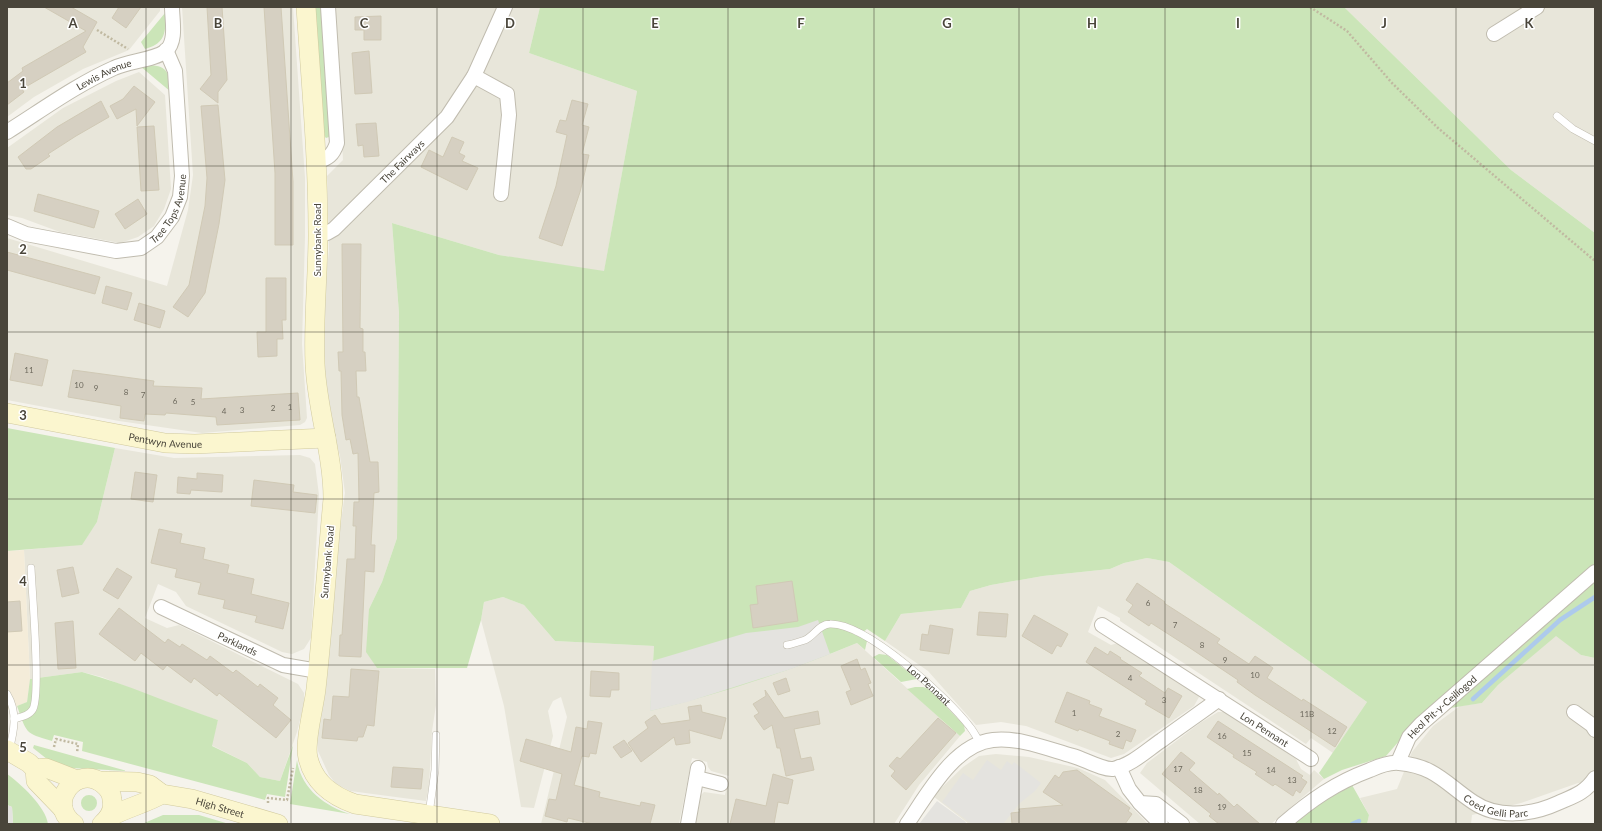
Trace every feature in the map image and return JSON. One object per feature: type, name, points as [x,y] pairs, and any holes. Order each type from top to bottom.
[{"type":"street","points":[[166,50],[171,43],[173,33],[172,7]]},
{"type":"street","name":"Sunnybank Road","points":[[306,7],[316,162],[318,233],[315,363],[317,390],[333,477],[333,499],[318,671],[307,754],[315,777],[327,790],[339,799],[355,804],[490,824]]},
{"type":"street","points":[[316,162],[325,159],[334,153],[337,143],[328,7]]},
{"type":"street","name":"The Fairways","points":[[318,233],[327,233],[334,229],[446,117],[474,76],[505,7]]},
{"type":"street","points":[[1494,34],[1537,7]]},
{"type":"street","name":"Lewis Avenue","points":[[7,132],[92,79],[115,67],[156,55],[166,50]]},
{"type":"street","name":"Tree Tops Avenue","points":[[7,226],[26,234],[116,252],[141,248],[157,237],[172,217],[180,197],[182,176],[175,71],[166,50]]},
{"type":"street","points":[[474,76],[507,94],[509,115],[501,194]]},
{"type":"street","name":"Pentwyn Avenue","points":[[7,413],[165,443],[195,444],[326,438]]},
{"type":"street","name":"Heol Pit-y-Ceiliogod","points":[[1398,762],[1409,737],[1421,724],[1595,572]]},
{"type":"street","name":"Parklands","points":[[161,607],[283,665],[318,671]]},
{"type":"street","name":"Lon Pennant","points":[[1102,624],[1311,759]]},
{"type":"street","points":[[907,824],[932,786],[944,772],[961,755],[980,743],[994,740],[1009,740],[1077,757],[1111,769],[1132,762],[1219,699]]},
{"type":"street","points":[[1574,712],[1592,725],[1595,730]]},
{"type":"street","points":[[8,750],[29,763],[35,769],[36,781],[67,818]]},
{"type":"street","points":[[1283,824],[1309,801],[1330,787],[1382,765],[1398,762]]},
{"type":"street","name":"Coed Gelli Parc","points":[[1398,762],[1433,771],[1474,803],[1494,810],[1517,814],[1550,806],[1587,789],[1595,778]]},
{"type":"street","points":[[1119,767],[1129,789],[1140,803],[1161,824]]},
{"type":"street","points":[[35,769],[46,768],[77,780],[66,791],[63,799],[67,818]]},
{"type":"street","points":[[688,824],[698,773],[720,784]]},
{"type":"street","name":"High Street","points":[[77,780],[91,778],[99,781],[138,782],[150,785],[162,794],[222,807],[278,824]]},
{"type":"street","points":[[99,781],[105,785],[112,799],[112,808],[105,821]]},
{"type":"street","points":[[105,821],[134,805],[149,802],[162,794]]},
{"type":"street","points":[[1140,803],[1156,804],[1182,824]]},
{"type":"lane","points":[[1558,116],[1573,129],[1595,141]]},
{"type":"lane","points":[[14,719],[29,714],[33,708],[34,700],[36,675],[31,568]]},
{"type":"lane","name":"Lon Pennant","points":[[787,645],[806,640],[820,627],[828,624],[844,625],[868,637],[898,659],[937,692],[971,727],[980,743]]},
{"type":"lane","points":[[7,694],[14,719],[14,731],[8,750]]},
{"type":"lane","points":[[429,814],[435,770],[436,735]]},
{"type":"path","points":[[1310,7],[1347,31],[1392,83],[1438,128],[1595,261]]},
{"type":"path","points":[[97,30],[131,52]]},
{"type":"path","points":[[54,747],[56,739],[78,744],[77,753]]},
{"type":"path","points":[[267,809],[268,798],[287,800],[292,776]]},
{"type":"shaded area","points":[[7,7],[160,7],[160,11],[129,50],[83,69],[34,97],[7,117]]},
{"type":"shaded area","points":[[182,7],[293,7],[305,178],[302,344],[307,418],[305,422],[300,425],[202,433],[119,421],[7,400],[7,238],[167,286],[188,210],[193,175]]},
{"type":"shaded area","points":[[334,7],[540,7],[529,53],[637,91],[604,272],[499,255],[392,223],[399,313],[397,538],[382,582],[369,609],[377,668],[435,669],[436,705],[432,731],[429,786],[426,801],[350,791],[336,784],[329,775],[318,751],[317,738],[337,551],[345,493],[340,456],[323,392],[322,311],[329,251],[327,176],[343,160]]},
{"type":"shaded area","points":[[1344,7],[1595,7],[1595,233],[1511,170]]},
{"type":"shaded area","points":[[139,72],[165,95],[171,189],[164,209],[154,226],[138,237],[120,243],[60,232],[22,218],[7,215],[7,148],[63,108],[116,81]]},
{"type":"shaded area","points":[[115,448],[174,458],[300,455],[310,458],[315,464],[319,495],[311,638],[304,649],[292,654],[282,652],[186,606],[176,592],[158,584],[145,618],[167,628],[179,625],[298,684],[304,693],[304,704],[297,732],[280,781],[260,777],[247,763],[211,745],[218,720],[177,707],[102,677],[82,672],[30,679],[24,550],[82,544],[97,522]]},
{"type":"shaded area","points":[[24,550],[30,679],[27,702],[7,710],[7,551]]},
{"type":"shaded area","points":[[1147,558],[1169,562],[1367,702],[1333,753],[1311,738],[1306,744],[1120,621],[1120,618],[1098,606],[1088,632],[1111,645],[1118,643],[1196,693],[1199,697],[1194,706],[1124,754],[1111,758],[1026,726],[1001,722],[976,725],[928,671],[885,641],[901,614],[961,608],[970,591],[991,585],[1043,576],[1110,569],[1124,563]]},
{"type":"shaded area","points":[[503,597],[524,605],[555,641],[654,646],[650,711],[830,654],[857,643],[960,736],[919,785],[894,824],[696,824],[700,796],[704,792],[725,795],[729,776],[711,771],[707,762],[692,758],[679,824],[541,824],[567,717],[561,697],[553,701],[548,711],[553,736],[534,808],[521,807],[504,706],[481,620],[484,602]]},
{"type":"shaded area","points":[[818,620],[830,654],[791,669],[687,702],[650,711],[652,661],[746,633],[798,627]]},
{"type":"shaded area","points":[[1556,635],[1581,655],[1595,658],[1595,785],[1578,783],[1521,803],[1472,815],[1471,824],[1367,824],[1369,815],[1360,798],[1397,789],[1412,752],[1433,726],[1460,706],[1482,703],[1498,685]]},
{"type":"shaded area","points":[[1218,712],[1226,712],[1296,759],[1301,769],[1310,775],[1314,770],[1324,779],[1271,824],[1200,824],[1140,773],[1147,763],[1200,723]]},
{"type":"shaded area","points":[[996,754],[1029,757],[1078,768],[1105,780],[1147,823],[969,824],[933,796],[963,767],[979,756]]},
{"type":"shaded area","points":[[987,760],[1001,770],[1007,761],[1012,765],[1014,762],[1041,783],[1035,791],[1020,803],[1003,824],[972,824],[942,802],[963,773],[973,780]]},
{"type":"shaded area","points":[[937,801],[966,822],[965,824],[919,824]]},
{"type":"shaded area","points":[[7,805],[12,807],[13,824],[7,824]]},
{"type":"green space","points":[[314,7],[321,7],[330,133],[329,137],[326,138],[324,136]]},
{"type":"green space","points":[[540,7],[1344,7],[1511,170],[1595,233],[1595,658],[1581,655],[1556,636],[1498,685],[1482,703],[1431,711],[1407,732],[1386,756],[1342,770],[1324,779],[1319,773],[1367,702],[1169,562],[1147,558],[1124,563],[1110,569],[1043,576],[991,585],[970,591],[961,608],[901,614],[885,641],[867,629],[862,633],[867,641],[865,650],[857,643],[755,681],[650,711],[654,646],[555,641],[524,605],[503,597],[484,602],[481,620],[467,668],[377,668],[366,652],[369,609],[382,582],[397,538],[399,313],[392,223],[499,255],[604,271],[637,91],[529,53]]},
{"type":"green space","points":[[165,13],[165,31],[161,40],[152,47],[145,49],[141,42]]},
{"type":"green space","points":[[149,65],[161,67],[167,72],[170,80],[171,92],[140,66]]},
{"type":"green space","points":[[7,428],[115,448],[97,522],[82,545],[7,551]]},
{"type":"green space","points":[[879,654],[887,655],[917,679],[901,682],[873,657]]},
{"type":"green space","points":[[82,672],[116,682],[218,720],[212,746],[247,763],[260,777],[280,781],[293,745],[285,797],[267,794],[265,800],[82,751],[83,742],[54,735],[52,741],[31,734],[25,727],[17,706],[27,702],[30,679]]},
{"type":"green space","points":[[915,687],[929,689],[964,725],[965,731],[960,736],[907,689]]},
{"type":"green space","points":[[34,745],[127,771],[71,768],[52,763],[33,748]]},
{"type":"green space","points":[[297,760],[303,780],[309,788],[323,801],[341,811],[350,814],[290,804]]},
{"type":"green space","points":[[7,774],[19,783],[38,803],[43,810],[48,824],[13,824],[12,807],[7,805]]},
{"type":"green space","points":[[1352,785],[1369,815],[1367,824],[1293,824],[1307,811]]},
{"type":"green space","points":[[86,795],[92,795],[97,800],[95,809],[92,811],[86,811],[81,806],[81,800]]},
{"type":"green space","points":[[163,815],[199,815],[229,824],[142,824]]},
{"type":"building","points":[[44,7],[71,7],[97,22],[83,47],[86,52],[22,89],[24,92],[7,105],[7,83],[23,71],[22,68],[86,31]]},
{"type":"building","points":[[119,7],[141,7],[126,28],[112,18]]},
{"type":"building","points":[[207,7],[222,7],[227,80],[218,92],[218,103],[200,89],[211,75]]},
{"type":"building","points":[[264,7],[281,7],[293,182],[293,245],[275,245],[275,173]]},
{"type":"building","points":[[381,16],[381,40],[364,40],[364,30],[355,30],[355,17]]},
{"type":"building","points":[[369,51],[372,93],[355,94],[352,53]]},
{"type":"building","points":[[134,86],[155,102],[137,126],[136,109],[117,119],[110,106],[123,99]]},
{"type":"building","points":[[572,100],[588,104],[582,125],[589,127],[582,154],[589,155],[580,192],[562,246],[539,238],[556,186],[567,135],[556,132],[560,120],[566,121]]},
{"type":"building","points":[[101,101],[109,117],[48,154],[50,156],[31,169],[26,169],[18,157],[57,127]]},
{"type":"building","points":[[218,105],[225,180],[219,224],[205,293],[188,317],[173,307],[189,285],[205,206],[207,178],[201,106]]},
{"type":"building","points":[[376,123],[379,156],[364,157],[363,145],[358,146],[356,124]]},
{"type":"building","points":[[154,126],[159,190],[141,191],[137,127]]},
{"type":"building","points":[[452,137],[464,142],[459,153],[465,156],[462,161],[478,168],[467,190],[421,167],[429,150],[443,157]]},
{"type":"building","points":[[38,194],[99,211],[94,228],[34,211]]},
{"type":"building","points":[[138,199],[147,214],[125,229],[115,214]]},
{"type":"building","points":[[342,244],[361,244],[360,328],[363,329],[363,352],[365,352],[366,371],[356,371],[357,397],[359,397],[370,462],[378,462],[379,492],[374,493],[371,545],[375,545],[374,572],[365,571],[361,657],[339,656],[340,635],[342,635],[347,559],[355,559],[356,526],[353,526],[354,502],[359,502],[358,453],[353,454],[350,439],[346,440],[342,415],[341,371],[339,371],[338,352],[343,352]]},
{"type":"building","points":[[7,252],[100,277],[95,294],[7,270]]},
{"type":"building","points":[[266,278],[286,278],[286,320],[282,320],[283,339],[277,339],[277,356],[258,357],[257,332],[266,332]]},
{"type":"building","points":[[106,286],[132,293],[127,310],[102,303]]},
{"type":"building","points":[[139,303],[165,311],[160,328],[134,320]]},
{"type":"building","points":[[15,353],[48,360],[42,386],[10,380]]},
{"type":"building","points":[[73,370],[154,381],[153,386],[202,388],[201,399],[298,393],[300,420],[217,425],[216,417],[166,413],[165,415],[145,414],[144,421],[120,418],[121,406],[68,397]]},
{"type":"building","points":[[135,472],[157,475],[153,502],[131,499]]},
{"type":"building","points":[[197,473],[223,475],[222,492],[191,490],[190,494],[177,493],[178,477],[197,479]]},
{"type":"building","points":[[254,480],[294,485],[293,492],[317,495],[315,513],[251,506]]},
{"type":"building","points":[[159,529],[182,534],[180,543],[205,548],[203,559],[229,565],[227,573],[254,579],[251,594],[289,603],[283,629],[255,622],[257,616],[223,608],[225,600],[198,594],[201,583],[175,577],[177,569],[151,563]]},
{"type":"building","points":[[73,567],[79,593],[62,597],[57,570]]},
{"type":"building","points":[[117,568],[132,577],[118,599],[103,590]]},
{"type":"building","points":[[792,581],[798,621],[753,628],[750,605],[758,604],[756,586]]},
{"type":"building","points":[[1137,583],[1165,602],[1164,603],[1220,639],[1217,643],[1249,664],[1255,656],[1273,668],[1267,678],[1302,701],[1303,699],[1347,727],[1335,747],[1255,695],[1237,682],[1238,680],[1187,646],[1151,623],[1149,626],[1128,612],[1133,605],[1126,600]]},
{"type":"building","points":[[20,601],[22,631],[7,632],[7,602]]},
{"type":"building","points":[[119,608],[165,643],[168,639],[180,647],[182,644],[207,660],[210,656],[233,673],[236,670],[258,687],[260,684],[278,698],[273,705],[291,720],[276,738],[219,693],[217,696],[194,678],[191,683],[167,665],[163,670],[141,653],[135,661],[99,634]]},
{"type":"building","points":[[979,612],[1008,614],[1006,637],[977,635]]},
{"type":"building","points":[[1034,615],[1068,634],[1061,647],[1057,645],[1052,654],[1022,636]]},
{"type":"building","points":[[73,621],[76,668],[58,669],[55,623]]},
{"type":"building","points":[[930,625],[953,629],[949,654],[920,650],[922,634],[928,635]]},
{"type":"building","points":[[1095,647],[1108,655],[1110,651],[1121,658],[1120,659],[1142,673],[1139,676],[1165,693],[1168,688],[1182,696],[1169,718],[1145,704],[1147,701],[1086,662]]},
{"type":"building","points":[[857,659],[861,670],[865,668],[871,683],[868,684],[873,696],[851,705],[846,692],[851,690],[841,666]]},
{"type":"building","points":[[351,669],[379,671],[374,726],[367,725],[363,737],[358,737],[357,741],[322,738],[324,719],[331,720],[333,696],[349,697]]},
{"type":"building","points":[[591,671],[619,673],[619,690],[611,690],[610,697],[590,696]]},
{"type":"building","points":[[786,678],[790,691],[778,695],[773,683]]},
{"type":"building","points":[[765,690],[784,718],[818,711],[820,724],[794,729],[801,759],[811,757],[814,770],[786,776],[780,748],[777,748],[772,725],[764,730],[754,716],[759,713],[753,704],[766,696]]},
{"type":"building","points":[[1067,692],[1090,701],[1089,704],[1102,709],[1099,716],[1136,730],[1131,742],[1126,740],[1123,749],[1109,744],[1110,741],[1079,729],[1078,731],[1055,722]]},
{"type":"building","points":[[701,705],[702,712],[726,718],[721,739],[689,730],[690,743],[676,745],[674,737],[641,762],[628,743],[648,728],[645,722],[655,715],[661,724],[690,720],[688,707]]},
{"type":"building","points":[[938,718],[956,733],[906,790],[891,776],[895,771],[889,766],[897,757],[900,759]]},
{"type":"building","points":[[588,721],[602,723],[596,754],[590,753],[589,757],[582,756],[574,785],[600,792],[599,797],[640,806],[641,802],[655,805],[650,824],[593,824],[568,818],[567,822],[545,816],[549,799],[556,800],[562,774],[520,761],[526,739],[571,752],[576,727],[587,729]]},
{"type":"building","points":[[1218,721],[1303,776],[1301,778],[1307,782],[1300,793],[1296,790],[1293,796],[1275,784],[1273,786],[1255,774],[1257,772],[1233,757],[1234,755],[1207,737]]},
{"type":"building","points":[[624,740],[632,751],[621,758],[613,747]]},
{"type":"building","points":[[1181,752],[1195,763],[1189,770],[1218,795],[1219,793],[1234,807],[1237,804],[1260,824],[1219,824],[1209,816],[1211,814],[1162,774]]},
{"type":"building","points":[[393,767],[423,769],[421,789],[391,787]]},
{"type":"building","points":[[1077,770],[1130,808],[1128,811],[1132,814],[1125,824],[1012,824],[1011,813],[1020,812],[1019,809],[1063,805],[1043,792],[1055,775],[1059,778],[1063,772]]},
{"type":"building","points":[[773,774],[793,780],[788,804],[778,802],[774,824],[730,824],[736,799],[766,806]]},
{"type":"waterway","points":[[1473,699],[1560,620],[1595,597]]},
{"type":"waterway","points":[[1352,824],[1359,821]]}]
